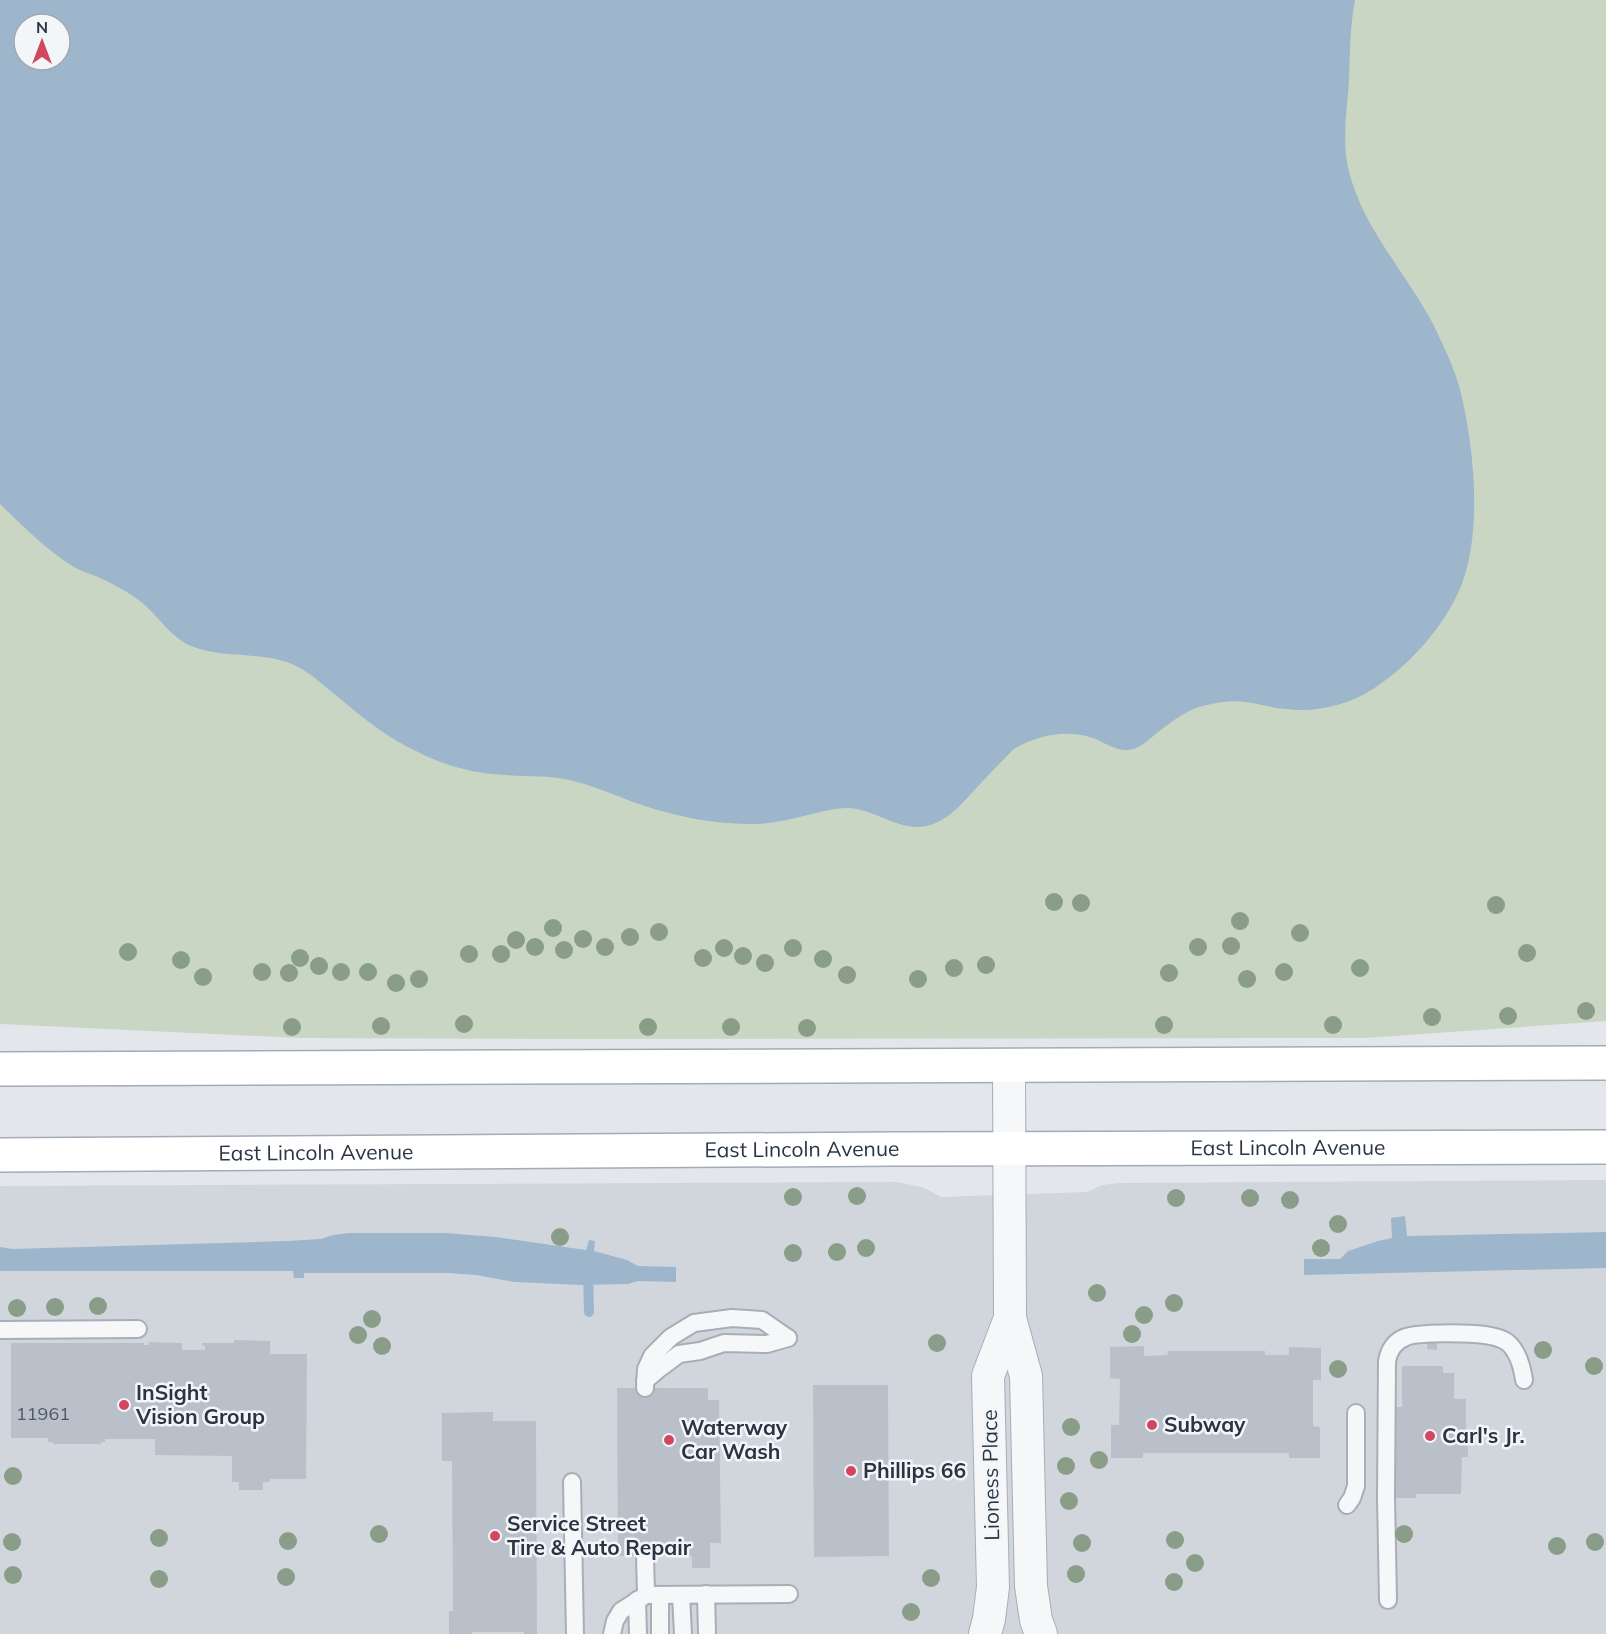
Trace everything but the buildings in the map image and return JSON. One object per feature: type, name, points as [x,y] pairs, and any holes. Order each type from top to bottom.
[{"type":"main road","points":[[0,1069],[1606,1063]]},
{"type":"main road","name":"East Lincoln Avenue","points":[[0,1155],[1606,1147]]},
{"type":"street","name":"Lioness Place","points":[[1009,1065],[1010,1318],[1026,1376],[1030,1586],[1041,1634]]},
{"type":"street","name":"Lioness Place","points":[[984,1634],[989,1619],[993,1587],[988,1376],[1010,1318]]},
{"type":"lane","points":[[732,1318],[762,1320],[788,1338],[767,1344],[724,1343],[700,1351],[679,1354],[659,1369],[645,1385],[646,1369],[652,1356],[672,1337],[694,1323],[732,1318]]},
{"type":"lane","points":[[0,1330],[138,1329]]},
{"type":"lane","points":[[1388,1600],[1387,1361],[1393,1346],[1406,1337],[1416,1335],[1494,1337],[1508,1343],[1514,1349],[1521,1364],[1524,1380]]},
{"type":"lane","points":[[1347,1505],[1356,1486],[1356,1413]]},
{"type":"lane","points":[[572,1482],[575,1634]]},
{"type":"lane","points":[[645,1556],[648,1597],[660,1634]]},
{"type":"lane","points":[[706,1594],[708,1634]]},
{"type":"lane","points":[[612,1634],[615,1621],[621,1611],[648,1597],[789,1594]]},
{"type":"lane","points":[[681,1595],[683,1634]]},
{"type":"lane","points":[[638,1634],[648,1597]]},
{"type":"shaded area","points":[[1606,1180],[1606,1634],[0,1634],[0,1186],[896,1182],[922,1187],[941,1197],[1087,1192],[1102,1185],[1119,1183]]},
{"type":"green space","points":[[0,0],[1606,0],[1606,1021],[1365,1038],[300,1038],[0,1024]]},
{"type":"water","points":[[0,0],[1355,0],[1345,131],[1348,169],[1359,202],[1369,221],[1426,311],[1452,366],[1465,412],[1474,488],[1474,515],[1468,564],[1454,601],[1446,616],[1424,644],[1400,669],[1373,689],[1353,699],[1320,709],[1297,710],[1237,701],[1200,707],[1174,720],[1140,746],[1128,750],[1075,734],[1054,735],[1034,740],[1014,749],[952,813],[938,822],[919,827],[898,824],[868,812],[847,808],[761,824],[705,820],[652,808],[569,780],[483,773],[439,761],[407,747],[387,734],[299,667],[280,660],[203,650],[183,642],[135,598],[110,583],[77,569],[36,538],[0,504]]},
{"type":"water","points":[[1405,1216],[1407,1236],[1606,1232],[1606,1268],[1304,1275],[1304,1259],[1340,1259],[1348,1251],[1392,1238],[1391,1218]]},
{"type":"water","points":[[349,1233],[445,1233],[496,1237],[586,1250],[589,1240],[595,1241],[594,1251],[627,1260],[638,1266],[676,1267],[676,1282],[638,1281],[628,1284],[581,1285],[514,1282],[476,1275],[447,1273],[304,1273],[304,1278],[294,1278],[293,1271],[0,1271],[0,1247],[12,1249],[287,1241],[321,1239]]},
{"type":"waterway","points":[[588,1272],[589,1312]]},
{"type":"place","name":"InSight Vision Group","points":[[124,1405]]},
{"type":"place","name":"Subway","points":[[1152,1425]]},
{"type":"place","name":"Carl's Jr.","points":[[1430,1436]]},
{"type":"place","name":"Waterway Car Wash","points":[[669,1440]]},
{"type":"place","name":"Phillips 66","points":[[851,1471]]},
{"type":"place","name":"Service Street Tire & Auto Repair","points":[[495,1536]]}]
